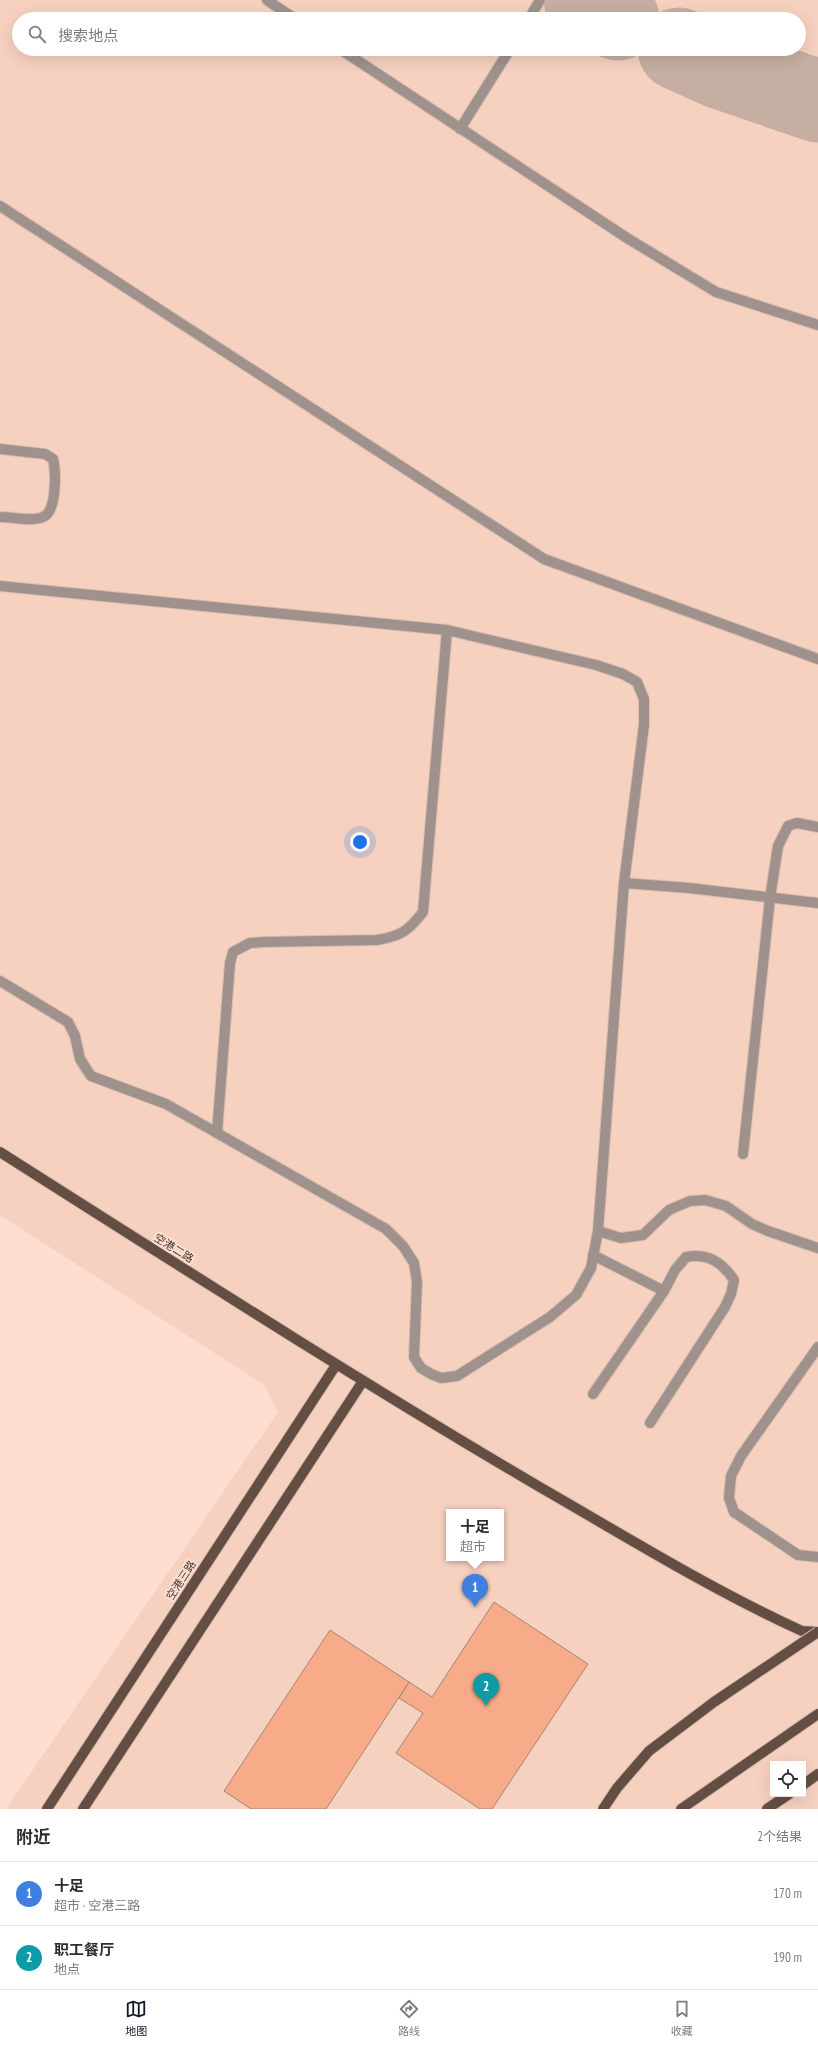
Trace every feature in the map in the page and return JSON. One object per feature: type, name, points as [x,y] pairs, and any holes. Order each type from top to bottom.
[{"type":"main road","name":"空港二路","points":[[0,1152],[336,1365],[703,1582],[802,1631],[818,1632]]},
{"type":"main road","name":"空港三路","points":[[47,1809],[336,1365]]},
{"type":"main road","points":[[83,1809],[363,1381]]},
{"type":"main road","points":[[603,1809],[617,1788],[649,1751],[714,1702],[818,1632]]},
{"type":"main road","points":[[681,1809],[818,1714]]},
{"type":"main road","points":[[806,1782],[818,1774]]},
{"type":"main road","points":[[767,1809],[785,1797]]},
{"type":"lane","points":[[267,0],[285,12]]},
{"type":"lane","points":[[533,12],[540,0]]},
{"type":"lane","points":[[350,56],[627,238],[716,292],[818,325]]},
{"type":"lane","points":[[460,129],[506,56]]},
{"type":"lane","points":[[0,206],[544,559],[818,659]]},
{"type":"lane","points":[[0,449],[44,454],[53,459],[56,469],[53,502],[50,512],[44,517],[33,519],[0,517]]},
{"type":"lane","points":[[0,586],[447,630],[596,665],[623,674],[637,682],[644,699],[644,725],[624,883],[598,1231],[591,1268],[576,1295],[550,1317],[457,1376],[442,1378],[421,1368],[414,1357],[417,1282],[414,1263],[404,1246],[386,1229],[166,1104],[91,1076],[80,1059],[75,1036],[68,1022],[0,981]]},
{"type":"lane","points":[[217,1133],[230,970],[233,952],[250,943],[377,940],[392,937],[406,932],[423,912],[447,630]]},
{"type":"lane","points":[[743,1154],[770,898],[778,846],[783,833],[788,826],[797,823],[818,827]]},
{"type":"lane","points":[[624,883],[689,888],[818,903]]},
{"type":"lane","points":[[598,1231],[621,1238],[643,1235],[669,1210],[690,1201],[705,1200],[726,1206],[752,1224],[768,1231],[818,1248]]},
{"type":"lane","points":[[593,1255],[664,1291]]},
{"type":"lane","points":[[593,1394],[664,1291],[675,1270],[686,1257],[696,1255],[707,1256],[725,1267],[734,1280],[731,1294],[725,1307],[650,1423]]},
{"type":"lane","points":[[818,1347],[741,1456],[731,1476],[729,1498],[734,1512],[798,1555],[818,1557]]},
{"type":"shaded area","points":[[0,0],[818,0],[818,1809],[6,1809],[278,1412],[264,1385],[0,1215]]},
{"type":"building","points":[[494,1602],[588,1664],[492,1809],[480,1809],[396,1753],[423,1713],[399,1698],[409,1682],[432,1697]]},
{"type":"building","points":[[330,1630],[409,1682],[326,1809],[251,1809],[224,1791]]},
{"type":"taxiway","points":[[585,0],[601,12]]},
{"type":"taxiway","points":[[695,56],[719,67],[818,101]]},
{"type":"place","name":"十足","points":[[475,1607]]},
{"type":"place","name":"职工餐厅","points":[[486,1706]]}]
